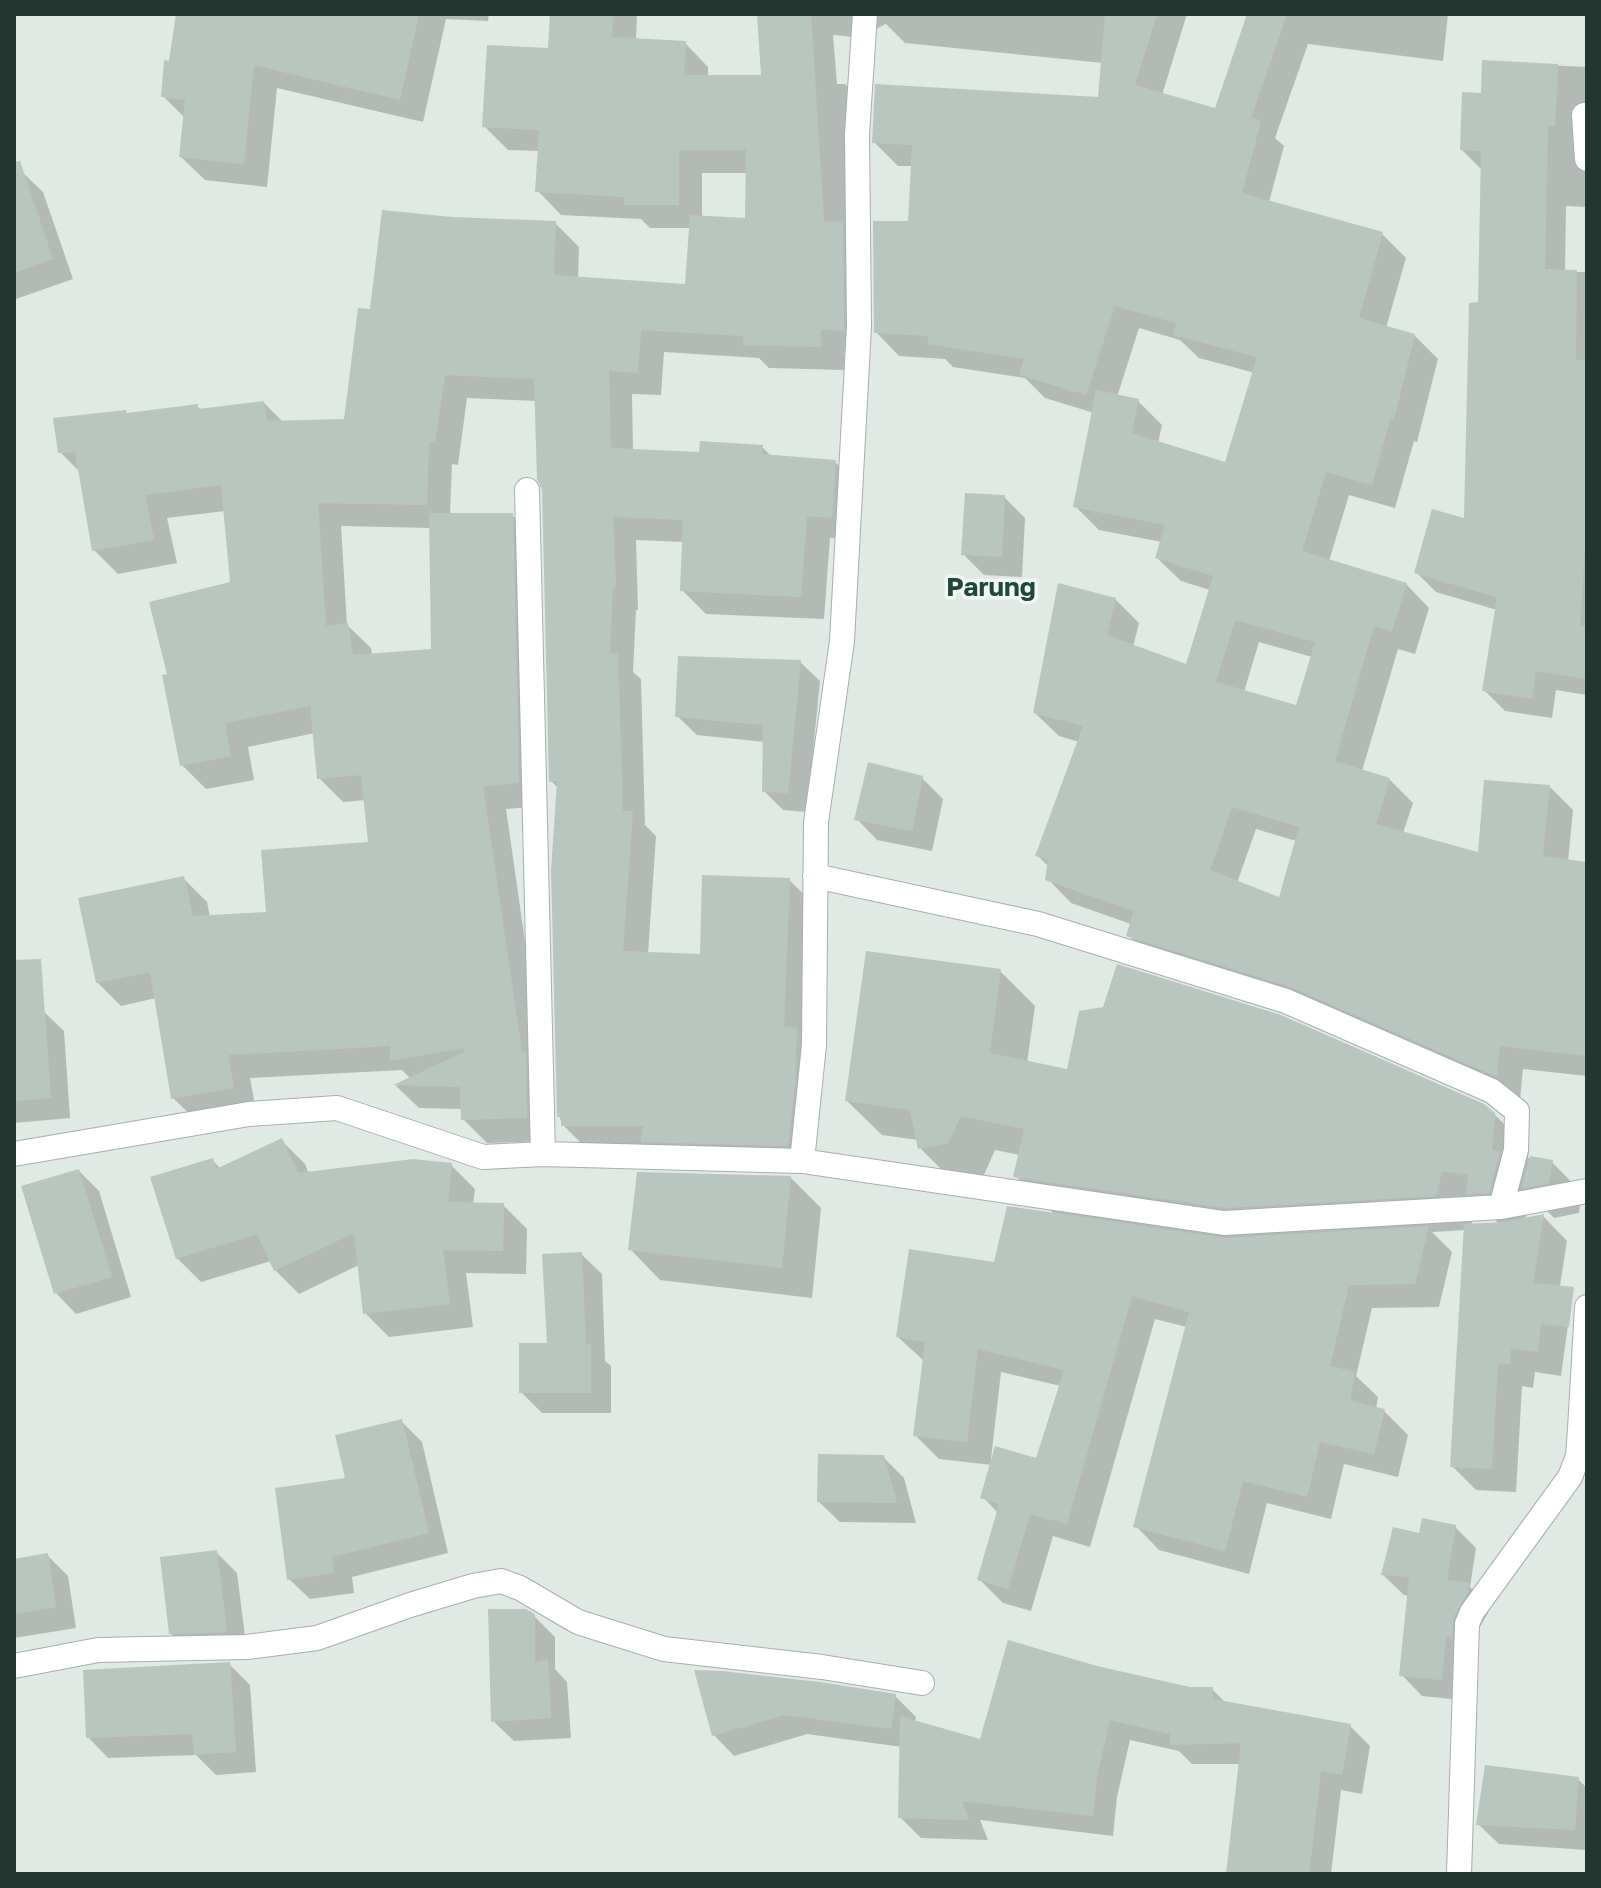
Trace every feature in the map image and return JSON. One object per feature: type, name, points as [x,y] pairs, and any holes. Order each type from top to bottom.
[{"type":"street","points":[[802,1161],[814,1045],[816,822],[842,641],[859,326],[857,134],[865,14]]},
{"type":"street","points":[[1584,115],[1587,159]]},
{"type":"street","points":[[527,490],[543,1154]]},
{"type":"street","points":[[815,876],[1038,924],[1286,1001],[1492,1091],[1517,1111],[1516,1150],[1501,1207]]},
{"type":"street","points":[[14,1154],[249,1114],[337,1108],[483,1157],[543,1154],[802,1161],[1224,1223],[1501,1207],[1587,1191]]},
{"type":"street","points":[[1459,1874],[1467,1624],[1472,1612],[1570,1477],[1578,1456],[1587,1307]]},
{"type":"street","points":[[14,1666],[98,1650],[247,1647],[317,1638],[410,1605],[501,1581],[520,1588],[578,1622],[664,1649],[822,1667],[922,1683]]},
{"type":"building","points":[[176,14],[419,14],[400,100],[254,65],[244,164],[179,157],[185,100],[161,97],[164,60],[169,61]]},
{"type":"building","points":[[550,14],[613,14],[612,37],[686,41],[684,75],[761,75],[757,14],[811,14],[824,222],[843,221],[844,331],[821,329],[821,347],[743,345],[743,336],[641,330],[638,373],[609,371],[611,448],[699,452],[700,441],[763,445],[762,454],[836,460],[832,518],[807,516],[801,597],[680,591],[683,520],[613,517],[616,587],[613,587],[610,653],[618,654],[623,811],[633,811],[623,951],[700,954],[702,875],[790,878],[784,1026],[797,1028],[788,1146],[641,1142],[643,1126],[561,1126],[561,1117],[557,1117],[551,870],[557,781],[549,782],[542,490],[537,479],[534,379],[445,375],[435,443],[429,442],[427,505],[318,503],[326,626],[348,623],[353,655],[431,649],[429,513],[513,513],[519,783],[483,786],[522,1052],[526,1052],[527,1118],[461,1120],[460,1087],[393,1085],[464,1052],[463,1048],[390,1061],[390,1046],[228,1055],[234,1088],[171,1099],[150,972],[96,983],[78,898],[184,876],[193,916],[266,912],[261,850],[368,842],[361,775],[317,779],[310,706],[225,723],[231,756],[180,766],[162,675],[167,674],[149,602],[230,582],[221,485],[145,495],[154,540],[92,551],[75,452],[58,453],[53,418],[198,404],[198,409],[264,401],[267,421],[344,419],[358,308],[370,309],[382,210],[452,217],[556,221],[554,275],[685,284],[690,215],[745,218],[746,150],[679,150],[679,205],[624,205],[624,197],[535,192],[539,130],[482,127],[487,45],[548,48]]},
{"type":"building","points":[[1105,14],[1157,14],[1135,85],[1215,108],[1247,14],[1287,14],[1251,118],[1261,121],[1242,193],[1383,232],[1359,318],[1415,334],[1394,420],[1390,419],[1372,485],[1326,472],[1302,551],[1407,583],[1392,631],[1374,626],[1335,761],[1390,778],[1376,824],[1478,852],[1484,780],[1550,785],[1543,856],[1587,862],[1587,1056],[1500,1046],[1497,1077],[1291,987],[1126,936],[1134,911],[1045,880],[1048,859],[1035,856],[1083,726],[1033,713],[1058,583],[1116,598],[1107,635],[1186,664],[1213,576],[1155,558],[1165,525],[1073,507],[1096,390],[1139,399],[1132,433],[1225,462],[1257,357],[1173,335],[1176,323],[1115,306],[1086,395],[1019,375],[1024,359],[927,344],[929,336],[874,333],[873,221],[908,221],[912,145],[872,143],[875,84],[1098,97]],"holes":[[[1235,620],[1315,642],[1296,705],[1216,682]],[[1232,807],[1299,827],[1279,897],[1210,870]]]},
{"type":"building","points":[[1482,60],[1558,64],[1555,126],[1548,126],[1545,269],[1577,270],[1576,360],[1587,360],[1587,514],[1580,625],[1587,626],[1587,679],[1536,671],[1532,699],[1482,691],[1497,597],[1414,573],[1432,509],[1464,518],[1469,303],[1478,302],[1481,151],[1460,150],[1462,92],[1481,93]]},
{"type":"building","points":[[20,161],[53,259],[14,273],[14,162]]},
{"type":"building","points":[[965,493],[1005,495],[1002,557],[961,555]]},
{"type":"building","points":[[678,656],[801,660],[788,793],[762,792],[763,725],[675,717]]},
{"type":"building","points":[[868,762],[923,776],[912,831],[854,820]]},
{"type":"building","points":[[866,951],[1001,969],[990,1053],[1067,1069],[1079,1011],[1103,1007],[1117,964],[1281,1015],[1484,1104],[1495,1113],[1492,1150],[1500,1152],[1489,1193],[1466,1194],[1468,1175],[1442,1171],[1436,1196],[1225,1208],[1013,1177],[1024,1129],[961,1116],[948,1143],[918,1149],[910,1110],[845,1101]]},
{"type":"building","points":[[41,959],[51,1098],[14,1101],[14,960]]},
{"type":"building","points":[[282,1138],[298,1173],[413,1159],[452,1163],[448,1202],[504,1203],[503,1251],[443,1250],[450,1304],[363,1314],[354,1233],[274,1271],[257,1234],[176,1259],[150,1177],[213,1158],[216,1169]]},
{"type":"building","points":[[1530,1156],[1553,1160],[1549,1183],[1522,1188]]},
{"type":"building","points":[[79,1169],[112,1277],[54,1294],[21,1186]]},
{"type":"building","points":[[637,1172],[791,1176],[782,1268],[628,1250]]},
{"type":"building","points":[[1007,1206],[1225,1238],[1429,1226],[1415,1284],[1349,1285],[1330,1366],[1355,1372],[1350,1401],[1385,1409],[1374,1454],[1320,1442],[1307,1497],[1243,1481],[1225,1551],[1133,1527],[1189,1312],[1132,1296],[1067,1524],[1030,1514],[1008,1589],[977,1580],[999,1504],[980,1498],[995,1446],[1036,1458],[1064,1370],[978,1349],[967,1442],[913,1436],[925,1342],[896,1337],[909,1249],[994,1262]]},
{"type":"building","points":[[1544,1214],[1533,1283],[1574,1287],[1569,1327],[1541,1324],[1538,1352],[1511,1348],[1510,1364],[1498,1363],[1492,1469],[1450,1467],[1464,1224],[1504,1222]]},
{"type":"building","points":[[582,1252],[586,1344],[591,1344],[591,1393],[519,1393],[519,1343],[547,1343],[542,1254]]},
{"type":"building","points":[[402,1419],[429,1533],[332,1557],[334,1573],[287,1580],[275,1488],[345,1478],[335,1435]]},
{"type":"building","points":[[818,1454],[884,1455],[897,1503],[817,1502]]},
{"type":"building","points":[[1422,1518],[1456,1525],[1447,1580],[1469,1583],[1468,1592],[1453,1618],[1452,1637],[1446,1636],[1442,1680],[1399,1676],[1409,1577],[1381,1575],[1393,1527],[1419,1533]]},
{"type":"building","points":[[217,1550],[227,1632],[169,1634],[160,1557]]},
{"type":"building","points":[[48,1553],[56,1607],[14,1614],[14,1559]]},
{"type":"building","points":[[488,1609],[526,1609],[535,1614],[535,1662],[548,1659],[551,1718],[491,1722]]},
{"type":"building","points":[[1008,1640],[1097,1666],[1190,1687],[1213,1687],[1213,1699],[1351,1724],[1342,1775],[1321,1771],[1309,1874],[1226,1874],[1241,1743],[1170,1745],[1170,1734],[1110,1720],[1097,1776],[1093,1816],[962,1801],[969,1820],[898,1818],[900,1716],[980,1739]]},
{"type":"building","points":[[230,1662],[236,1752],[194,1755],[192,1734],[86,1738],[83,1670]]},
{"type":"building","points":[[694,1670],[820,1682],[896,1694],[891,1729],[785,1715],[712,1736]]},
{"type":"building","points":[[1485,1765],[1579,1777],[1575,1830],[1476,1825]]},
{"type":"district","name":"Parung","points":[[991,588]]}]
